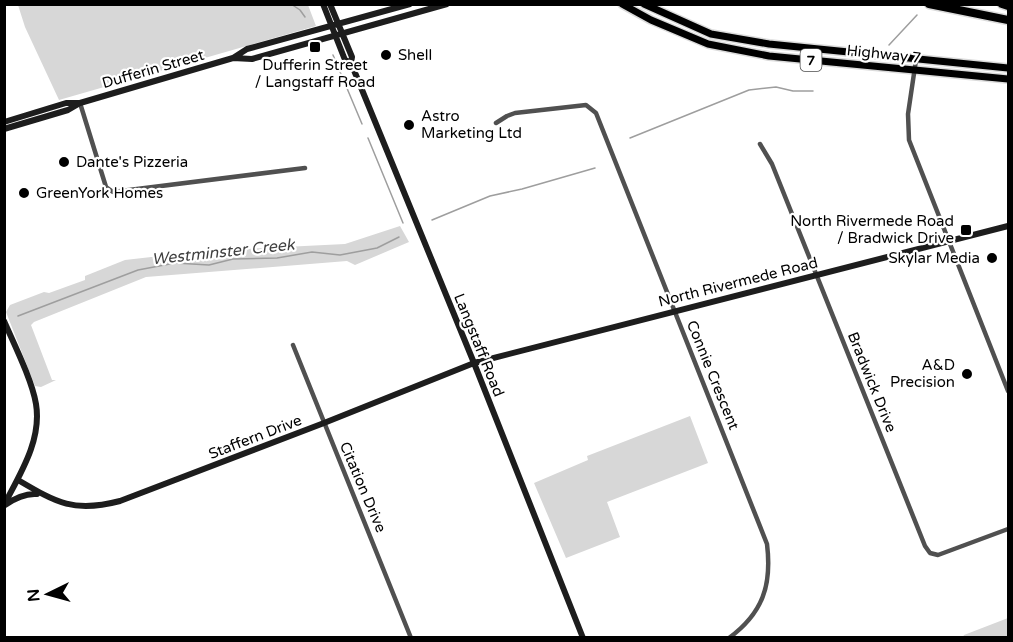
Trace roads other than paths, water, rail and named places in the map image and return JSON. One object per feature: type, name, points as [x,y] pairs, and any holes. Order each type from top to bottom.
[{"type":"highway","points":[[929,4],[1008,20]]},
{"type":"highway","points":[[1002,4],[1008,6]]},
{"type":"main road","name":"Langstaff Road","points":[[323,4],[335,25]]},
{"type":"main road","name":"Langstaff Road","points":[[330,4],[338,35],[352,57],[351,63],[474,363],[583,638]]},
{"type":"main road","name":"Dufferin Street","points":[[4,122],[66,104],[80,103],[233,58],[247,50],[410,4]]},
{"type":"main road","name":"Dufferin Street","points":[[233,58],[252,59],[447,4]]},
{"type":"main road","name":"Highway 7","points":[[622,4],[659,24],[708,44],[769,56],[1008,79]]},
{"type":"main road","name":"Highway 7","points":[[644,4],[711,34],[769,44],[1008,68]]},
{"type":"main road","name":"Dufferin Street","points":[[4,129],[68,110],[80,103]]},
{"type":"main road","name":"North Rivermede Road","points":[[474,363],[1008,226]]},
{"type":"main road","points":[[4,321],[37,405],[33,443],[18,480],[4,505]]},
{"type":"main road","name":"Staffern Drive","points":[[18,480],[41,494],[68,506],[98,507],[120,501],[324,423],[474,363]]},
{"type":"main road","points":[[4,505],[23,495],[41,494]]},
{"type":"street","points":[[916,60],[908,114],[909,140],[1008,391]]},
{"type":"street","points":[[80,103],[106,187],[114,192],[305,168]]},
{"type":"street","name":"Connie Crescent","points":[[496,123],[515,113],[571,106],[586,105],[591,107],[597,116],[767,544],[769,562],[765,593],[750,620],[729,638]]},
{"type":"street","name":"Bradwick Drive","points":[[760,144],[772,164],[925,546],[930,553],[938,555],[1008,529]]},
{"type":"street","name":"Citation Drive","points":[[293,345],[360,506],[411,638]]},
{"type":"waterway","points":[[291,4],[305,17]]},
{"type":"waterway","name":"Westminster Creek","points":[[889,45],[917,15]]},
{"type":"waterway","points":[[333,55],[362,124]]},
{"type":"waterway","name":"Westminster Creek","points":[[630,138],[749,90],[776,87],[793,91],[813,91]]},
{"type":"waterway","points":[[368,138],[403,223]]},
{"type":"waterway","name":"Westminster Creek","points":[[432,220],[490,196],[595,168]]},
{"type":"waterway","name":"Westminster Creek","points":[[18,316],[138,270],[175,263],[209,265],[233,259],[277,258],[312,252],[340,255],[377,248],[399,237]]},
{"type":"place","name":"Dufferin Street / Langstaff Road","points":[[315,47]]},
{"type":"place","name":"Shell","points":[[386,55]]},
{"type":"place","name":"Astro Marketing Ltd","points":[[409,125]]},
{"type":"place","name":"Dante's Pizzeria","points":[[64,162]]},
{"type":"place","name":"GreenYork Homes","points":[[24,193]]},
{"type":"place","name":"North Rivermede Road / Bradwick Drive","points":[[966,230]]},
{"type":"place","name":"Skylar Media","points":[[992,258]]},
{"type":"place","name":"A&D Precision","points":[[967,374]]}]
